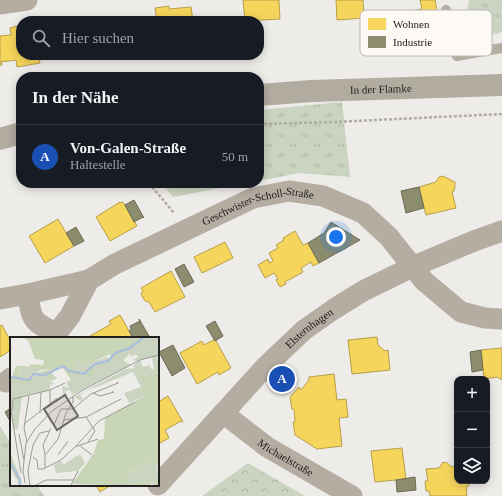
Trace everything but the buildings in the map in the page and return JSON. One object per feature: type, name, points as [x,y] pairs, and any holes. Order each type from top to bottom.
[{"type":"main road","name":"In der Flamke","points":[[264,95],[312,91],[502,84]]},
{"type":"main road","points":[[0,139],[16,134]]},
{"type":"street","points":[[0,4],[26,0]]},
{"type":"street","name":"Geschwister-Scholl-Straße","points":[[0,299],[90,280],[115,264],[253,198],[289,191],[323,196],[363,213],[389,237],[424,281],[461,312],[485,318],[502,319]]},
{"type":"street","name":"Elsternhagen","points":[[159,484],[266,366],[304,330],[363,291],[412,267],[502,231]]},
{"type":"street","name":"Geschwister-Scholl-Straße","points":[[28,294],[30,312],[39,326],[55,335],[70,316],[90,280]]},
{"type":"street","name":"Michaelstraße","points":[[223,413],[267,447],[352,496]]},
{"type":"street","name":"Elsternhagen","points":[[146,496],[157,486]]},
{"type":"lane","points":[[492,50],[502,48]]},
{"type":"path","points":[[264,124],[502,114]]},
{"type":"path","points":[[153,188],[187,229]]},
{"type":"green space","points":[[469,0],[502,0],[502,32],[492,35],[492,10],[467,10]]},
{"type":"green space","points":[[342,102],[350,177],[299,173],[264,180],[264,110]]},
{"type":"green space","points":[[165,188],[221,188],[173,197]]},
{"type":"green space","points":[[0,426],[10,442],[10,486],[38,486],[44,496],[0,496]]},
{"type":"green space","points":[[248,463],[305,496],[202,496]]},
{"type":"place","name":"Von-Galen-Straße","points":[[282,379]]}]
